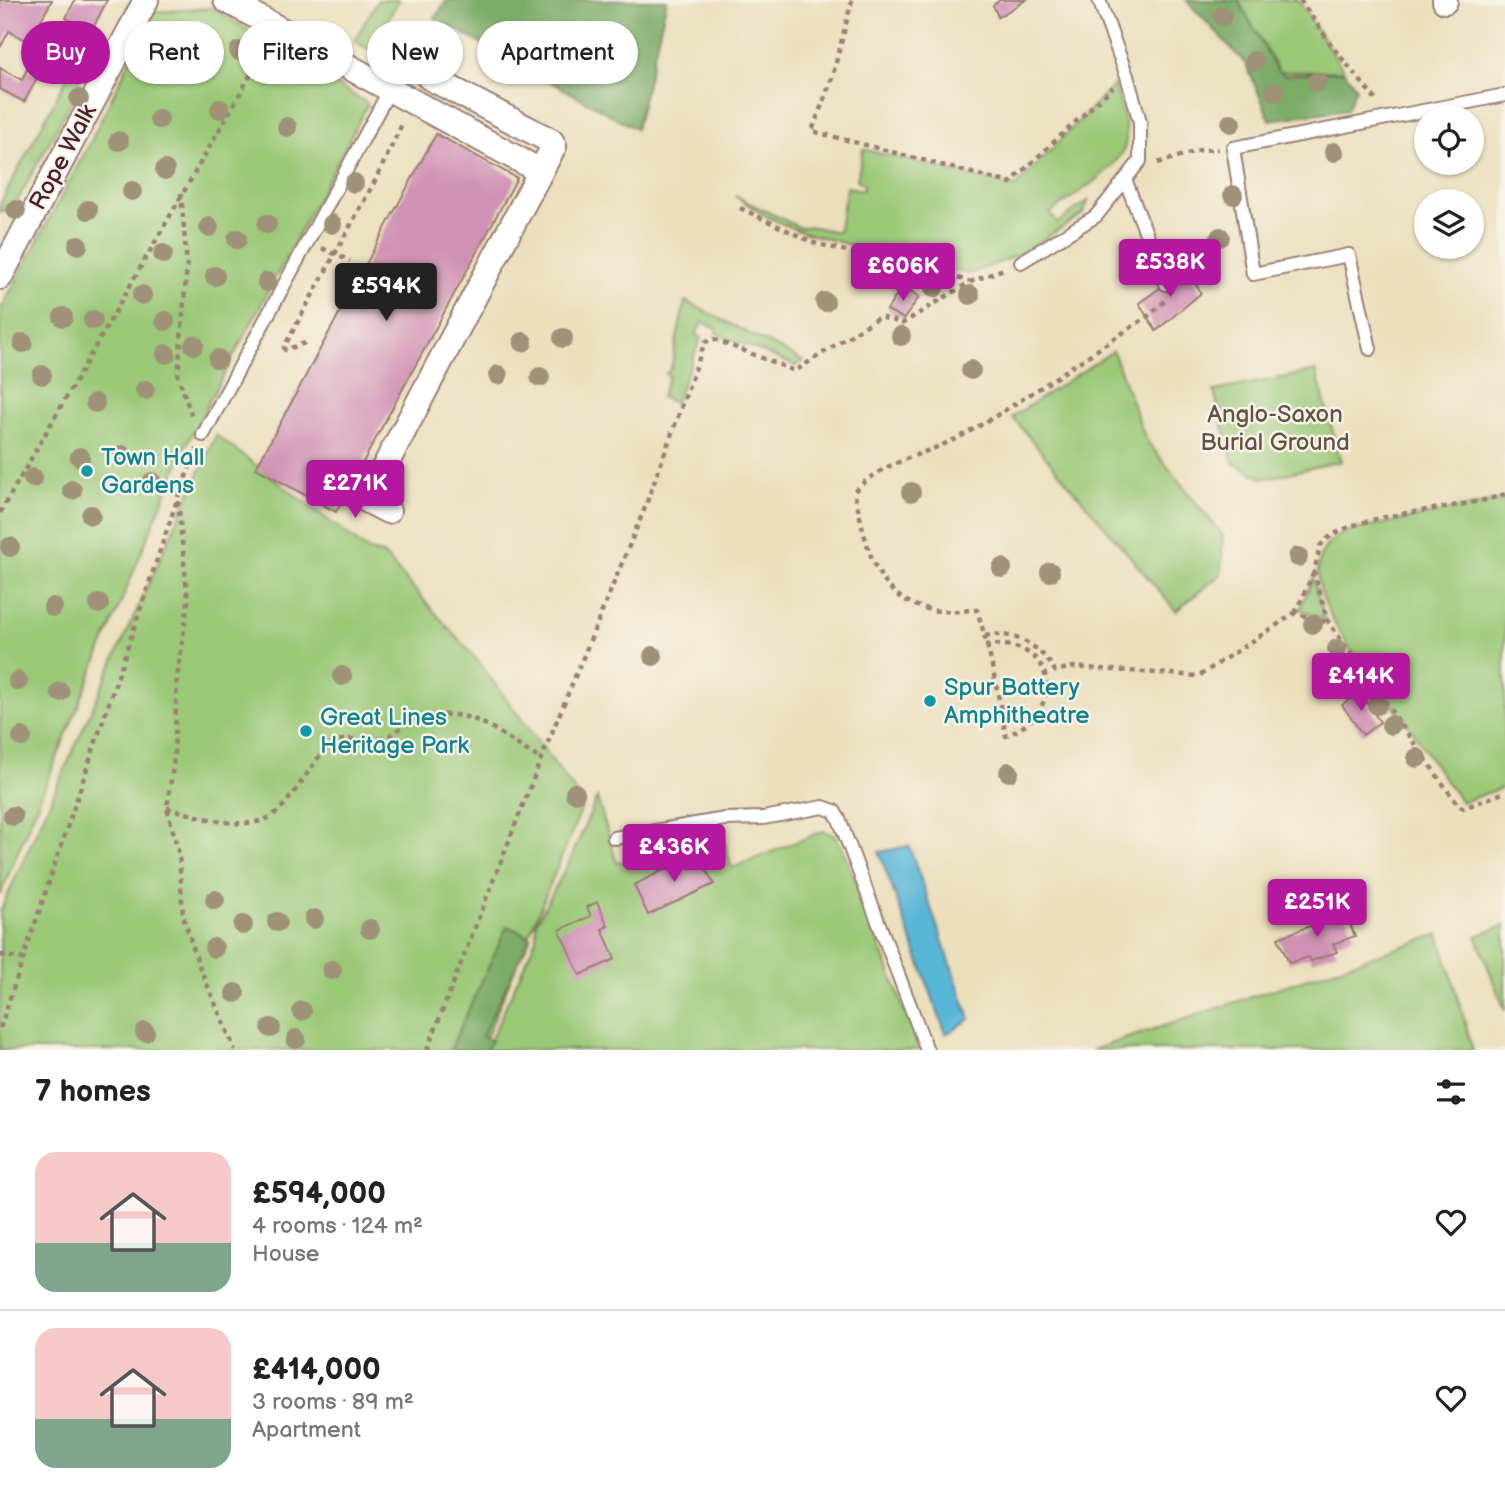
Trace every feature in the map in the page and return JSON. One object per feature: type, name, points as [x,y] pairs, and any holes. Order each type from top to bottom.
[{"type":"street","name":"Rope Walk","points":[[0,277],[7,247],[146,0]]},
{"type":"street","points":[[226,0],[263,21]]},
{"type":"street","points":[[353,71],[540,171]]},
{"type":"street","points":[[343,488],[377,505],[553,148],[552,143],[442,84]]},
{"type":"lane","points":[[1021,262],[1090,221],[1139,164],[1143,142],[1128,76],[1099,0]]},
{"type":"lane","points":[[202,435],[389,91]]},
{"type":"lane","points":[[1370,348],[1349,255],[1253,274],[1233,148],[1505,95]]},
{"type":"lane","points":[[1126,182],[1166,285]]},
{"type":"lane","points":[[614,838],[725,819],[763,818],[823,807],[834,811],[862,876],[927,1050]]},
{"type":"path","points":[[852,0],[832,78],[812,131],[1010,183],[1128,76]]},
{"type":"path","points":[[1300,0],[1335,50],[1390,117]]},
{"type":"path","points":[[0,513],[245,84]]},
{"type":"path","points":[[305,343],[285,350],[284,347],[404,121],[425,110]]},
{"type":"path","points":[[1174,158],[1205,149]]},
{"type":"path","points":[[181,193],[187,265],[178,376],[187,409]]},
{"type":"path","points":[[740,208],[814,243],[970,282]]},
{"type":"path","points":[[328,251],[349,261]]},
{"type":"path","points":[[427,1050],[541,759],[644,510],[705,342],[714,339],[793,371],[879,317],[903,323],[970,282],[1021,262]]},
{"type":"path","points":[[985,645],[1008,645],[1024,651],[1042,668],[1047,682],[1046,698],[1039,712],[1017,731],[1006,736],[994,669],[985,645],[977,610],[935,611],[914,605],[887,586],[876,571],[854,492],[866,479],[883,468],[965,434],[1126,331],[1172,295],[1166,285]]},
{"type":"path","points":[[0,1028],[177,497],[202,435]]},
{"type":"path","points":[[985,636],[1004,634],[1024,641],[1047,659],[1055,671],[1073,667],[1197,676],[1216,667],[1269,628],[1295,613],[1314,572],[1320,546],[1341,530],[1410,513],[1477,503],[1505,494]]},
{"type":"path","points":[[177,497],[188,601],[177,678],[174,759],[167,808],[179,855],[183,916],[198,963],[235,1050]]},
{"type":"path","points":[[1314,572],[1329,623],[1460,806],[1470,806],[1505,792]]},
{"type":"path","points":[[1295,613],[1329,623]]},
{"type":"path","points":[[167,808],[237,824],[264,820],[279,810],[318,757],[334,742],[348,738],[385,737],[413,720],[428,717],[459,714],[477,718],[541,759]]},
{"type":"path","points":[[0,955],[24,959]]},
{"type":"green space","points":[[378,0],[399,0],[387,21],[367,21],[367,48],[354,41]]},
{"type":"green space","points":[[447,0],[667,0],[636,129],[555,84],[638,84],[638,21],[477,21],[477,41],[463,33],[463,21],[440,21],[435,18]]},
{"type":"green space","points":[[1186,0],[1238,0],[1277,70],[1284,75],[1344,71],[1356,88],[1347,109],[1270,120],[1246,64]]},
{"type":"green space","points":[[1238,0],[1298,0],[1344,71],[1279,72]]},
{"type":"green space","name":"Town Hall Gardens","points":[[212,8],[238,24],[238,84],[336,84],[368,104],[185,447],[0,895],[0,311],[91,141],[124,72],[124,84],[224,84],[224,21],[149,21],[153,12]]},
{"type":"green space","points":[[64,84],[78,84],[71,102],[14,207],[0,212],[0,204]]},
{"type":"green space","points":[[1114,85],[1125,125],[1124,149],[1102,175],[1050,213],[1057,223],[1088,201],[1083,214],[1020,254],[970,274],[912,262],[799,231],[767,217],[735,196],[801,228],[809,226],[838,232],[847,187],[863,190],[864,184],[857,180],[863,149],[1015,187]]},
{"type":"green space","points":[[685,301],[803,361],[796,366],[716,333],[717,328],[702,322],[696,335],[701,338],[675,403],[661,397],[669,376],[666,374],[671,367]]},
{"type":"green space","points":[[1113,351],[1146,440],[1223,536],[1221,574],[1176,611],[1012,417]]},
{"type":"green space","name":"Anglo-Saxon Burial Ground","points":[[1316,371],[1341,461],[1264,479],[1233,463],[1214,391]]},
{"type":"green space","name":"Great Lines Heritage Park","points":[[216,435],[369,551],[383,554],[477,660],[584,803],[481,1050],[0,1050],[0,912]]},
{"type":"green space","points":[[1505,499],[1505,787],[1462,802],[1403,718],[1351,651],[1322,594],[1318,568],[1326,546],[1349,531]]},
{"type":"green space","points":[[1313,578],[1325,620],[1300,609]]},
{"type":"green space","points":[[597,798],[617,863],[723,838],[732,868],[823,831],[835,835],[920,1050],[486,1050],[536,939],[536,922],[568,865]]},
{"type":"green space","points":[[1505,925],[1505,1011],[1476,936]]},
{"type":"green space","points":[[507,926],[531,937],[482,1036],[491,1041],[486,1050],[450,1050]]},
{"type":"green space","points":[[1439,934],[1473,1050],[1092,1050]]},
{"type":"water","points":[[909,846],[970,1019],[946,1034],[879,852]]},
{"type":"building","points":[[0,0],[52,0],[40,21],[21,21],[21,38],[9,31],[0,48]]},
{"type":"building","points":[[75,0],[107,0],[96,21],[71,21],[66,18]]},
{"type":"building","points":[[1000,0],[1026,0],[998,17],[993,5]]},
{"type":"building","points":[[0,68],[21,79],[21,84],[34,84],[24,102],[0,89]]},
{"type":"building","points":[[436,134],[517,178],[336,512],[256,468]]},
{"type":"building","points":[[1187,269],[1201,293],[1156,331],[1139,303]]},
{"type":"building","points":[[903,285],[919,297],[904,319],[887,310]]},
{"type":"building","points":[[1359,692],[1380,722],[1363,735],[1342,705]]},
{"type":"building","points":[[697,853],[714,884],[648,915],[634,885]]},
{"type":"building","points":[[597,902],[608,926],[602,929],[615,959],[580,975],[559,930],[591,916],[587,907]]},
{"type":"building","points":[[1345,913],[1355,936],[1333,944],[1337,952],[1311,961],[1309,957],[1289,963],[1278,938]]},
{"type":"place","name":"Town Hall Gardens","points":[[87,471]]},
{"type":"place","name":"Spur Battery Amphitheatre","points":[[930,701]]},
{"type":"place","name":"Great Lines Heritage Park","points":[[306,731]]}]
